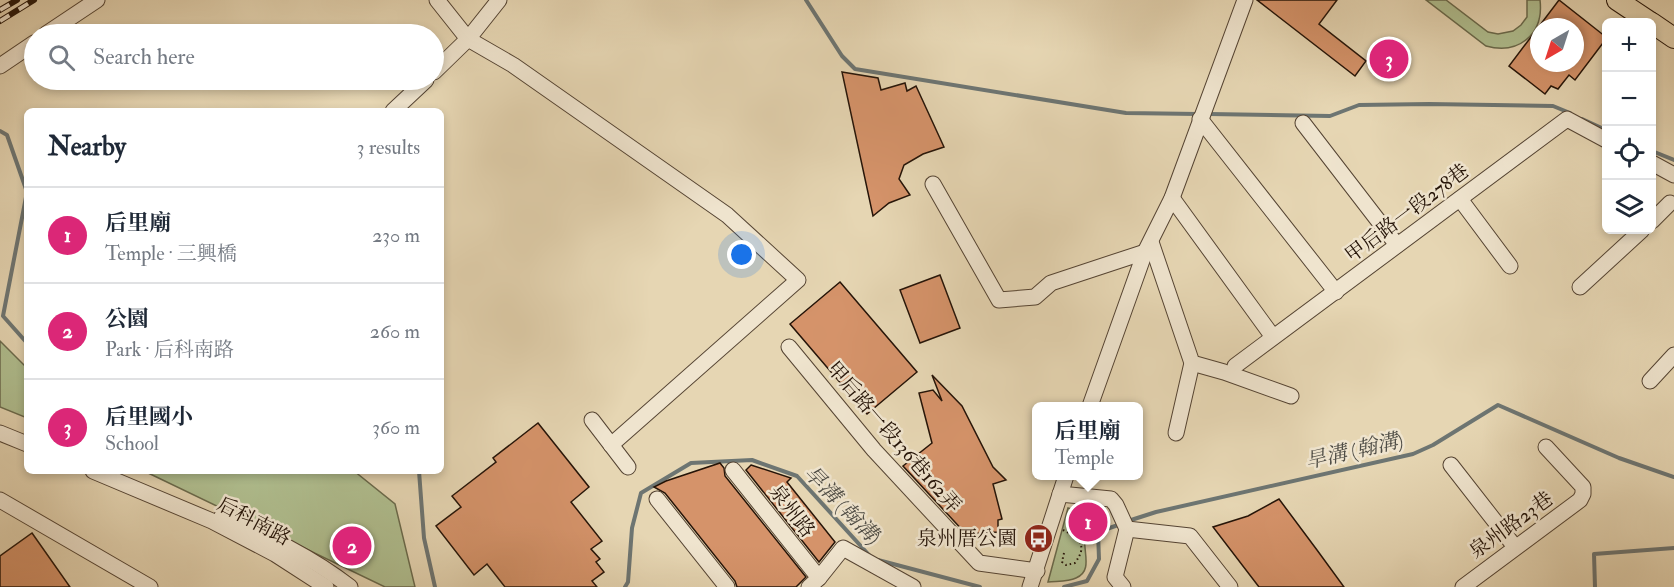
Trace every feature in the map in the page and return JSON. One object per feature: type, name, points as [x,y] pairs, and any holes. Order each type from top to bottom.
[{"type":"main road","points":[[1617,0],[1645,14],[1674,38]]},
{"type":"street","points":[[61,24],[97,0]]},
{"type":"street","points":[[437,0],[468,39],[513,65],[727,215],[798,280],[611,445]]},
{"type":"street","points":[[444,62],[468,39],[499,0]]},
{"type":"street","points":[[1091,402],[1148,247],[1172,198],[1245,0]]},
{"type":"street","points":[[0,66],[24,50]]},
{"type":"street","points":[[396,108],[415,90]]},
{"type":"street","points":[[1202,115],[1336,292]]},
{"type":"street","name":"甲后路一段278巷","points":[[1235,366],[1567,119],[1602,138]]},
{"type":"street","points":[[1304,123],[1398,245]]},
{"type":"street","points":[[1656,165],[1674,175]]},
{"type":"street","points":[[933,184],[999,300],[1035,297],[1051,283],[1148,247]]},
{"type":"street","points":[[1172,198],[1273,338]]},
{"type":"street","points":[[1460,199],[1510,266]]},
{"type":"street","points":[[1656,217],[1673,202]]},
{"type":"street","points":[[1580,287],[1638,234]]},
{"type":"street","points":[[1148,247],[1192,363],[1176,433]]},
{"type":"street","name":"甲后路一段136巷162弄","points":[[789,347],[874,450],[979,563],[1037,571]]},
{"type":"street","points":[[1650,381],[1674,356]]},
{"type":"street","points":[[1192,363],[1292,396]]},
{"type":"street","points":[[592,420],[628,467]]},
{"type":"street","points":[[0,423],[24,432]]},
{"type":"street","points":[[0,433],[24,443]]},
{"type":"street","name":"泉州路23巷","points":[[1463,587],[1580,500],[1583,495],[1583,487],[1545,447]]},
{"type":"street","points":[[1451,465],[1515,547]]},
{"type":"street","name":"泉州路","points":[[733,470],[814,583],[843,548],[913,587]]},
{"type":"street","name":"后科南路","points":[[100,474],[212,521],[328,583],[351,587]]},
{"type":"street","name":"后科南路","points":[[127,474],[273,539],[328,583]]},
{"type":"street","points":[[1030,587],[1065,480]]},
{"type":"street","points":[[1060,494],[1111,499],[1116,505],[1127,529],[1115,577],[1123,587]]},
{"type":"street","points":[[657,499],[727,587]]},
{"type":"street","points":[[0,500],[150,587]]},
{"type":"street","points":[[1127,529],[1190,536],[1230,587]]},
{"type":"path","points":[[1064,553],[1062,562],[1066,565],[1075,563],[1083,547],[1078,527],[1085,518],[1085,513]]},
{"type":"path","points":[[1051,525],[1079,538]]},
{"type":"green space","points":[[1426,0],[1446,0],[1488,32],[1498,34],[1513,31],[1521,25],[1527,17],[1527,0],[1540,0],[1539,18],[1530,18],[1530,36],[1527,39],[1509,47],[1486,46]]},
{"type":"green space","points":[[0,341],[24,365],[24,417],[0,407]]},
{"type":"green space","points":[[150,474],[358,474],[395,504],[415,587],[385,587]]},
{"type":"green space","points":[[1068,508],[1088,514],[1090,523],[1085,538],[1085,568],[1076,578],[1048,582]]},
{"type":"building","points":[[1257,0],[1337,0],[1319,24],[1366,61],[1355,76]]},
{"type":"building","points":[[1559,0],[1582,18],[1545,18]]},
{"type":"building","points":[[1584,20],[1602,34],[1602,44],[1584,68]]},
{"type":"building","points":[[1530,38],[1530,72],[1581,72],[1575,80],[1569,75],[1558,89],[1551,86],[1545,94],[1509,66]]},
{"type":"building","points":[[842,72],[878,78],[881,90],[905,83],[907,91],[916,86],[944,147],[923,154],[904,165],[899,179],[910,195],[889,203],[873,216]]},
{"type":"building","points":[[940,275],[960,328],[920,343],[900,290]]},
{"type":"building","points":[[840,282],[917,372],[867,414],[790,324]]},
{"type":"building","points":[[932,375],[962,406],[993,467],[1006,480],[993,484],[1002,519],[998,520],[998,532],[966,534],[903,466],[932,443],[919,393],[933,390],[942,401]]},
{"type":"building","points":[[538,423],[589,487],[571,502],[602,541],[591,549],[600,559],[596,562],[604,572],[592,581],[597,587],[505,587],[487,564],[474,575],[436,526],[461,507],[452,496],[496,462],[493,458]]},
{"type":"building","points":[[720,463],[724,468],[725,476],[806,577],[796,587],[737,587],[735,581],[665,493],[654,487]]},
{"type":"building","points":[[751,465],[791,478],[787,482],[835,542],[819,562],[746,470]]},
{"type":"building","points":[[1279,499],[1344,587],[1259,587],[1213,527],[1248,516]]},
{"type":"building","points":[[32,533],[70,587],[0,587],[0,556]]},
{"type":"waterway","points":[[806,0],[842,56],[855,69],[1126,113],[1198,114]]},
{"type":"waterway","points":[[1209,114],[1330,116],[1359,105],[1429,104],[1553,106],[1570,113]]},
{"type":"waterway","points":[[1582,119],[1602,128]]},
{"type":"waterway","name":"旱溝 (翰溝)","points":[[0,131],[7,135],[24,183]]},
{"type":"waterway","points":[[1656,153],[1674,160]]},
{"type":"waterway","name":"旱溝 (翰溝)","points":[[24,208],[3,316],[24,340]]},
{"type":"waterway","name":"旱溝 (翰溝)","points":[[1128,521],[1156,512],[1413,454],[1433,445],[1498,405],[1619,458],[1674,477]]},
{"type":"waterway","name":"旱溝 (翰溝)","points":[[625,587],[628,582],[632,528],[641,493],[691,463],[752,460],[797,476],[869,555]]},
{"type":"waterway","name":"旱溝 (翰溝)","points":[[419,474],[424,538],[435,587]]},
{"type":"waterway","name":"旱溝 (翰溝)","points":[[1064,587],[1087,581],[1099,559],[1098,532],[1121,524]]},
{"type":"waterway","name":"旱溝 (翰溝)","points":[[1595,587],[1594,554],[1674,548]]},
{"type":"waterway","name":"旱溝 (翰溝)","points":[[878,560],[980,587]]},
{"type":"railway","points":[[0,10],[17,0]]},
{"type":"railway","points":[[0,21],[34,0]]},
{"type":"place","name":"后里國小","points":[[1389,59]]},
{"type":"place","name":"后里廟","points":[[1088,522]]},
{"type":"place","name":"泉州厝公園","points":[[1038,538]]},
{"type":"place","name":"公園","points":[[352,546]]}]
